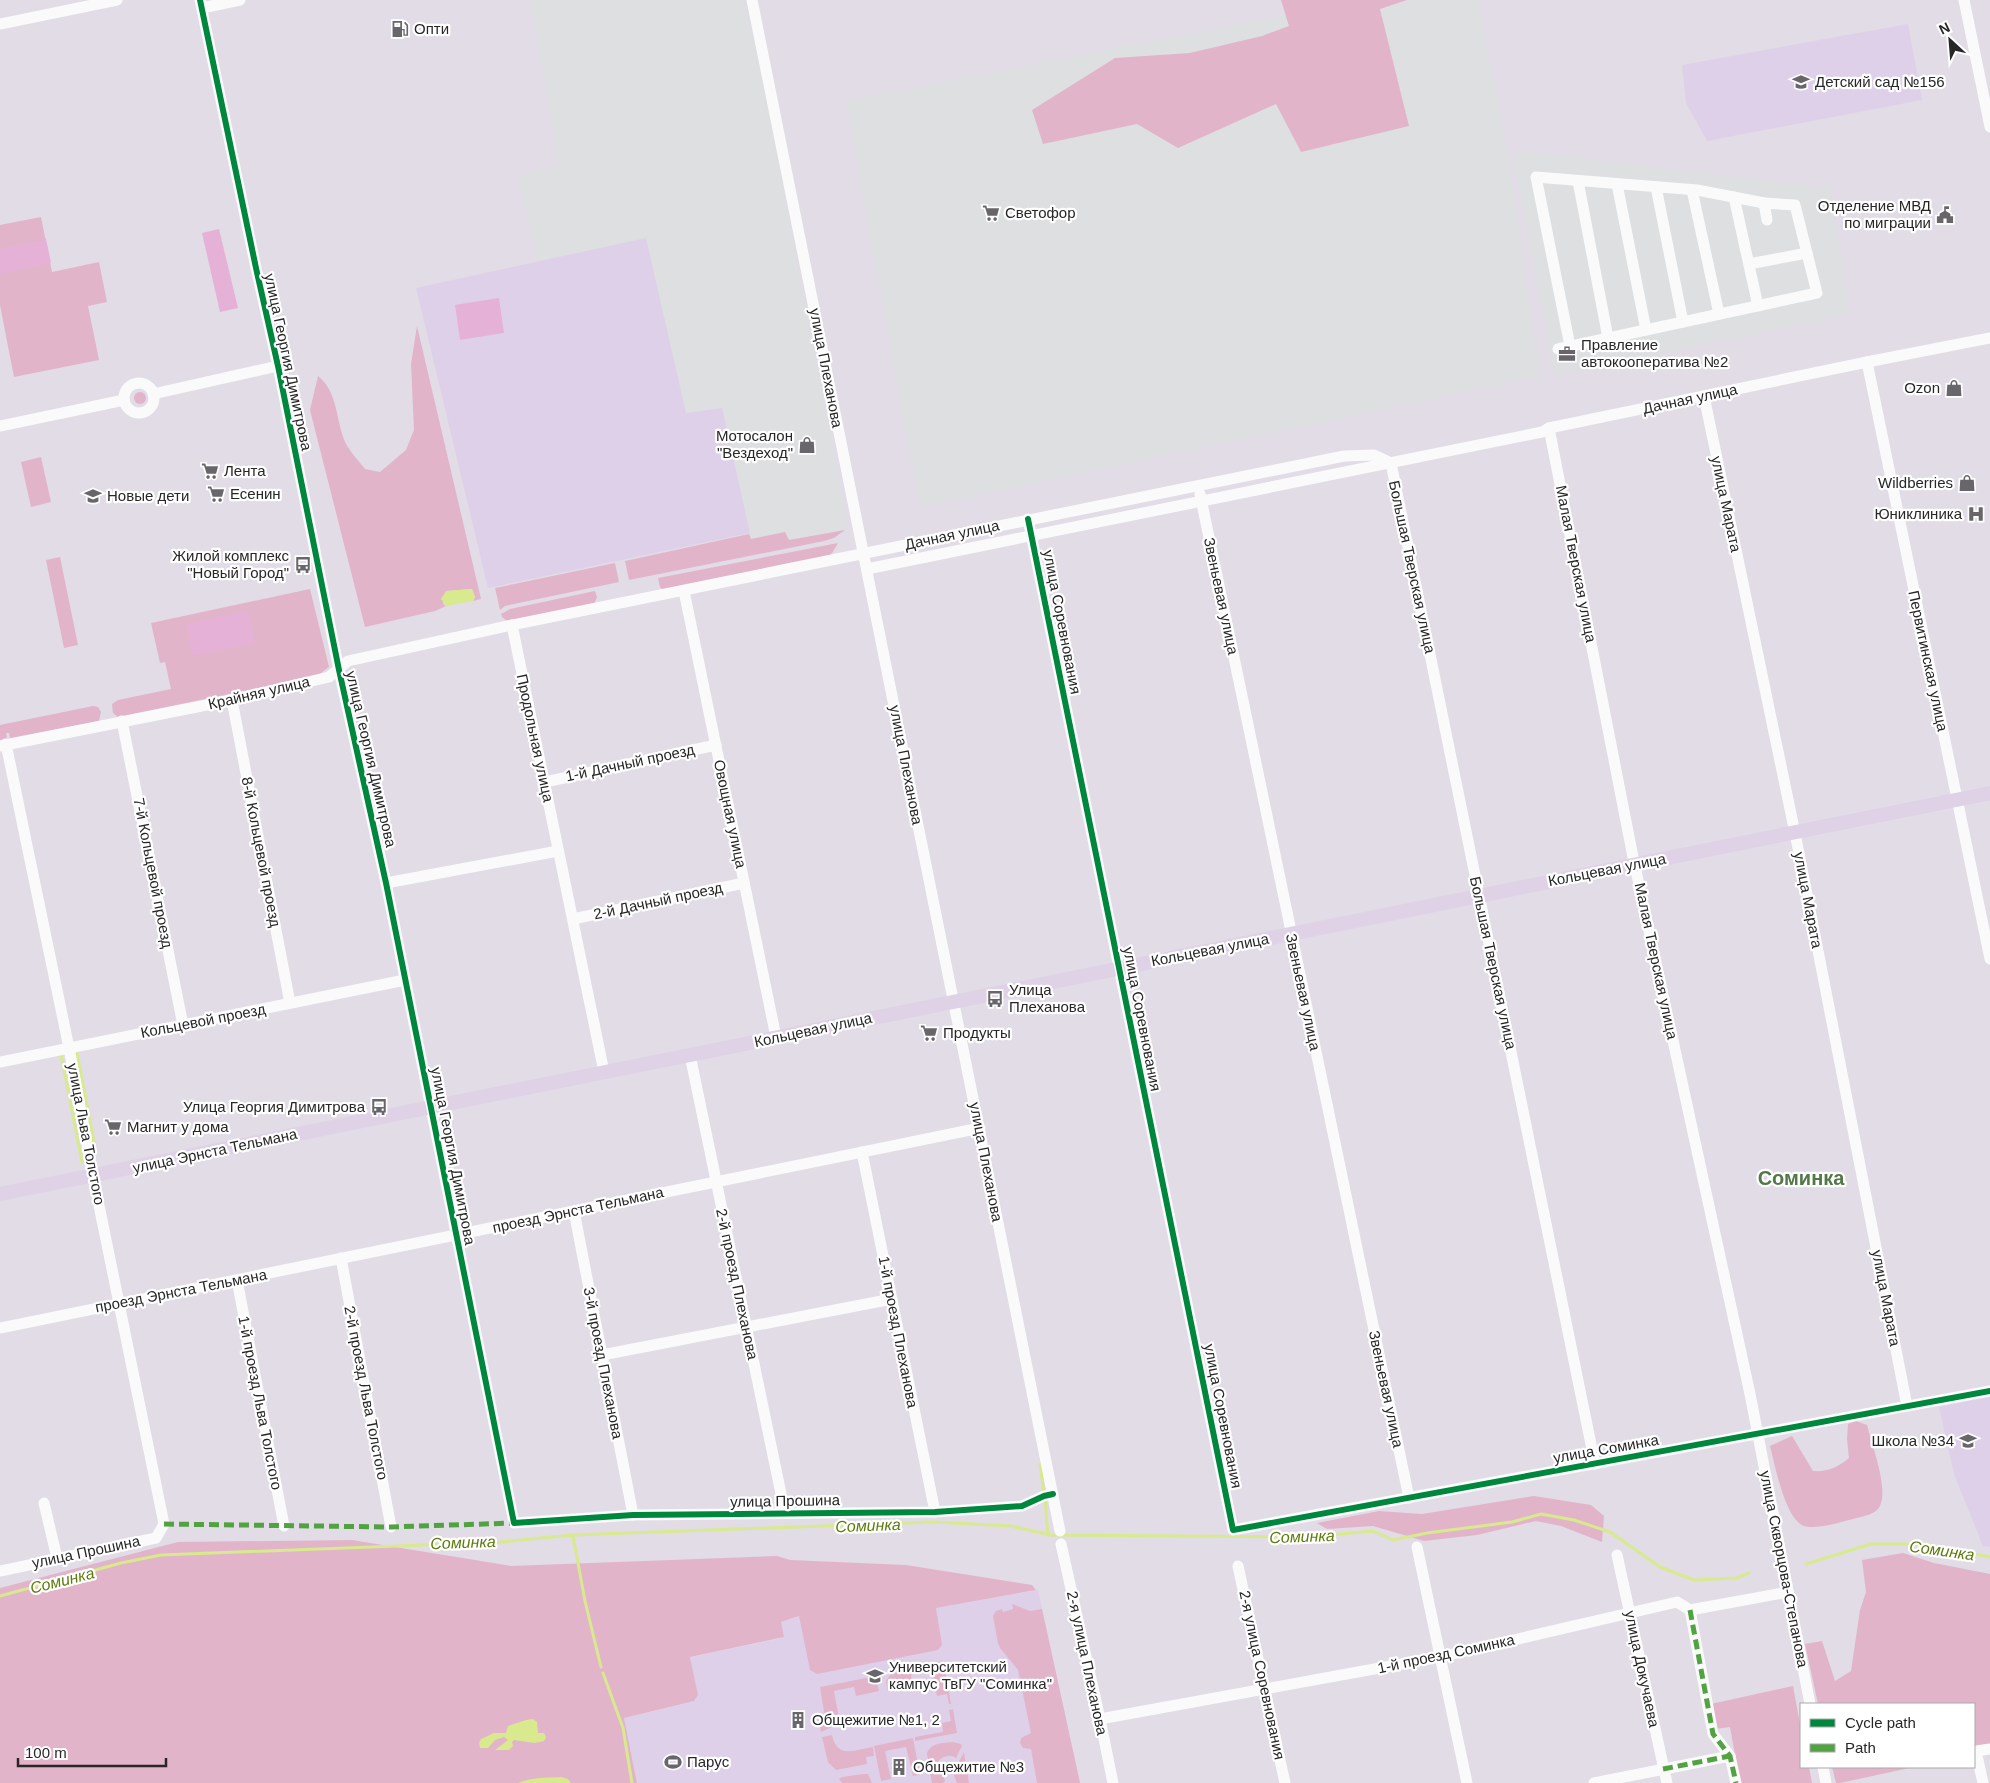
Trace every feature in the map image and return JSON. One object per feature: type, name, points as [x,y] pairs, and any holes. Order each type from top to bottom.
[{"type":"main road","name":"Кольцевая улица","points":[[430,1107],[1795,833],[1990,792]]},
{"type":"main road","name":"улица Эрнста Тельмана","points":[[0,1194],[430,1107]]},
{"type":"street","points":[[0,24],[117,0]]},
{"type":"street","points":[[201,4],[240,0]]},
{"type":"street","name":"улица Плеханова","points":[[752,0],[1060,1531]]},
{"type":"street","points":[[1964,0],[1990,127]]},
{"type":"street","name":"улица Георгия Димитрова","points":[[201,4],[278,366],[339,670],[386,882],[514,1523]]},
{"type":"street","points":[[1558,349],[1817,293],[1795,205],[1764,203],[1692,190],[1536,177],[1570,346]]},
{"type":"street","points":[[1578,181],[1608,338]]},
{"type":"street","points":[[1617,184],[1646,330]]},
{"type":"street","points":[[1656,187],[1682,322]]},
{"type":"street","points":[[1692,190],[1720,314]]},
{"type":"street","points":[[1734,197],[1758,306]]},
{"type":"street","points":[[1764,203],[1766,220]]},
{"type":"street","points":[[1749,264],[1807,253]]},
{"type":"street","name":"Дачная улица","points":[[867,569],[1542,432],[1549,428],[1990,338]]},
{"type":"street","name":"Первитинская улица","points":[[1867,362],[1990,960]]},
{"type":"street","points":[[153,394],[278,366]]},
{"type":"street","points":[[136,384],[145,385],[153,394],[153,404],[143,413],[130,410],[124,400],[126,392],[136,384]]},
{"type":"street","name":"улица Марата","points":[[1704,396],[1795,833],[1907,1406]]},
{"type":"street","points":[[0,426],[124,400]]},
{"type":"street","name":"Малая Тверская улица","points":[[1549,428],[1635,864],[1757,1434]]},
{"type":"street","name":"Дачная улица","points":[[512,625],[1344,456],[1374,455],[1391,463]]},
{"type":"street","name":"Большая Тверская улица","points":[[1391,463],[1595,1464]]},
{"type":"street","name":"Звеньевая улица","points":[[1198,486],[1409,1498]]},
{"type":"street","name":"улица Соревнования","points":[[1028,519],[1232,1524]]},
{"type":"street","name":"Овощная улица","points":[[684,591],[776,1037]]},
{"type":"street","name":"Крайняя улица","points":[[3,745],[232,700],[329,677],[348,661],[512,625]]},
{"type":"street","name":"Продольная улица","points":[[512,625],[604,1072]]},
{"type":"street","name":"8-й Кольцевой проезд","points":[[232,700],[290,1004]]},
{"type":"street","name":"7-й Кольцевой проезд","points":[[122,721],[183,1025]]},
{"type":"street","name":"улица Льва Толстого","points":[[3,745],[69,1048],[93,1176],[164,1524]]},
{"type":"street","name":"1-й Дачный проезд","points":[[545,782],[716,745]]},
{"type":"street","points":[[386,882],[558,850]]},
{"type":"street","name":"2-й Дачный проезд","points":[[573,919],[744,883]]},
{"type":"street","name":"Кольцевой проезд","points":[[0,1062],[405,980]]},
{"type":"street","name":"2-й проезд Плеханова","points":[[690,1055],[785,1513]]},
{"type":"street","name":"проезд Эрнста Тельмана","points":[[0,1328],[980,1128]]},
{"type":"street","name":"1-й проезд Плеханова","points":[[862,1152],[935,1512]]},
{"type":"street","name":"3-й проезд Плеханова","points":[[574,1211],[633,1515]]},
{"type":"street","name":"2-й проезд Льва Толстого","points":[[340,1258],[391,1527]]},
{"type":"street","name":"1-й проезд Льва Толстого","points":[[237,1280],[284,1526]]},
{"type":"street","points":[[602,1355],[892,1299]]},
{"type":"street","name":"улица Соминка","points":[[1232,1524],[1233,1530],[1261,1527],[1990,1391]]},
{"type":"street","name":"улица Скворцова-Степанова","points":[[1757,1434],[1810,1703]]},
{"type":"street","name":"улица Прошина","points":[[514,1523],[633,1515],[935,1512],[1022,1506],[1044,1496],[1054,1494]]},
{"type":"street","points":[[44,1503],[57,1558]]},
{"type":"street","name":"улица Прошина","points":[[0,1571],[156,1538],[164,1524]]},
{"type":"street","name":"2-я улица Плеханова","points":[[1061,1544],[1113,1783]]},
{"type":"street","points":[[1417,1547],[1467,1783]]},
{"type":"street","name":"улица Докучаева","points":[[1618,1555],[1667,1783]]},
{"type":"street","name":"2-я улица Соревнования","points":[[1238,1566],[1285,1783]]},
{"type":"street","name":"1-й проезд Соминка","points":[[1100,1719],[1440,1657],[1677,1602],[1690,1610],[1788,1592]]},
{"type":"street","points":[[1690,1610],[1713,1734],[1730,1756],[1736,1783]]},
{"type":"street","points":[[1982,1783],[1976,1751],[1990,1749]]},
{"type":"street","points":[[1594,1783],[1730,1756]]},
{"type":"street","points":[[1823,1768],[1826,1783]]},
{"type":"shaded area","points":[[530,0],[744,0],[758,57],[848,528],[789,540],[786,532],[751,538],[723,408],[686,414],[646,239],[538,261],[519,176],[560,164]]},
{"type":"shaded area","points":[[1281,0],[1407,0],[1380,9],[1409,126],[1301,152],[1276,104],[1178,148],[1137,124],[1043,144],[1032,110],[1115,58],[1190,53],[1262,36],[1289,26]]},
{"type":"shaded area","points":[[1364,0],[1477,0],[1509,159],[1539,376],[920,507],[846,101]]},
{"type":"shaded area","name":"Детский сад №156","points":[[1908,24],[1922,100],[1707,141],[1686,103],[1682,65]]},
{"type":"shaded area","points":[[1530,152],[1830,188],[1849,314],[1555,376],[1513,159],[1513,155]]},
{"type":"shaded area","points":[[41,217],[52,272],[99,262],[107,302],[88,306],[99,360],[14,377],[0,305],[0,225]]},
{"type":"shaded area","points":[[219,229],[238,308],[220,312],[202,233]]},
{"type":"shaded area","points":[[646,238],[686,413],[722,408],[750,533],[488,588],[416,288]]},
{"type":"shaded area","points":[[46,239],[51,263],[0,274],[0,249]]},
{"type":"shaded area","points":[[499,298],[504,333],[460,340],[455,305]]},
{"type":"shaded area","points":[[417,326],[481,599],[473,601],[475,597],[472,589],[446,591],[443,604],[446,606],[435,611],[365,627],[310,410],[318,376],[330,390],[346,444],[365,469],[380,472],[406,450],[414,430],[411,364]]},
{"type":"shaded area","points":[[142,392],[145,393],[145,403],[138,404],[135,403],[134,396],[135,393]]},
{"type":"shaded area","points":[[41,457],[51,502],[31,507],[21,462]]},
{"type":"shaded area","points":[[845,530],[834,538],[824,541],[629,580],[625,561],[749,534],[751,539],[785,532],[789,540]]},
{"type":"shaded area","points":[[838,543],[827,557],[663,590],[660,587],[658,578]]},
{"type":"shaded area","points":[[60,557],[78,645],[64,648],[46,560]]},
{"type":"shaded area","points":[[615,563],[619,582],[505,606],[500,610],[495,588]]},
{"type":"shaded area","points":[[310,589],[329,667],[317,676],[118,717],[113,713],[112,704],[118,700],[171,689],[165,662],[160,663],[151,623]]},
{"type":"shaded area","points":[[472,589],[475,597],[473,601],[446,606],[441,599],[446,591]]},
{"type":"shaded area","points":[[595,591],[597,597],[594,604],[507,621],[501,614],[510,609]]},
{"type":"shaded area","points":[[248,611],[255,643],[193,656],[186,624]]},
{"type":"shaded area","points":[[93,706],[98,707],[101,712],[99,721],[10,738],[9,733],[6,733],[7,739],[0,740],[0,725]]},
{"type":"shaded area","name":"Школа №34","points":[[1990,1397],[1990,1547],[1983,1546],[1954,1474],[1939,1407]]},
{"type":"shaded area","points":[[1856,1421],[1867,1425],[1881,1476],[1881,1503],[1877,1510],[1870,1514],[1821,1526],[1804,1526],[1797,1521],[1786,1503],[1770,1446],[1792,1436],[1813,1471],[1828,1470],[1849,1458],[1848,1424]]},
{"type":"shaded area","points":[[1534,1496],[1591,1505],[1604,1516],[1602,1542],[1561,1526],[1536,1521],[1477,1535],[1424,1541],[1373,1526],[1327,1529],[1317,1523],[1379,1511],[1422,1514]]},
{"type":"shaded area","points":[[352,1540],[511,1566],[777,1556],[790,1560],[906,1565],[1032,1585],[1036,1590],[936,1608],[942,1645],[938,1650],[817,1674],[810,1670],[799,1616],[781,1622],[784,1637],[690,1657],[698,1695],[694,1701],[624,1718],[637,1783],[0,1783],[0,1588],[178,1542]]},
{"type":"shaded area","points":[[1903,1553],[1934,1563],[1990,1574],[1990,1750],[1975,1753],[1975,1703],[1818,1703],[1805,1644],[1822,1641],[1835,1681],[1851,1671],[1860,1610],[1866,1592],[1862,1560]]},
{"type":"shaded area","name":"Университетский кампус ТвГУ \"Соминка\"","points":[[1038,1590],[1080,1783],[637,1783],[624,1718],[694,1701],[698,1695],[690,1657],[783,1638],[781,1622],[800,1616],[936,1608]]},
{"type":"shaded area","points":[[1012,1604],[1030,1611],[1042,1609],[1080,1783],[1037,1783],[1031,1749],[1023,1748],[1020,1743],[1021,1738],[1031,1733],[1018,1670],[1000,1648],[993,1616],[996,1611],[1002,1609],[1003,1612],[1013,1609]]},
{"type":"shaded area","points":[[939,1662],[944,1665],[951,1704],[949,1704],[947,1694],[937,1696],[932,1671],[911,1675],[913,1685],[887,1690],[886,1681],[893,1671]]},
{"type":"shaded area","points":[[866,1678],[877,1683],[879,1691],[856,1696],[854,1687],[834,1691],[839,1718],[831,1719],[832,1727],[821,1732],[819,1723],[825,1718],[820,1687]]},
{"type":"shaded area","points":[[1793,1686],[1800,1724],[1800,1768],[1809,1768],[1812,1783],[1740,1783],[1730,1727],[1715,1729],[1711,1704]]},
{"type":"shaded area","points":[[953,1709],[957,1733],[915,1741],[915,1737],[943,1732],[942,1723],[951,1721],[949,1710]]},
{"type":"shaded area","points":[[533,1719],[537,1722],[538,1733],[544,1733],[546,1737],[544,1741],[535,1743],[514,1740],[512,1742],[513,1746],[509,1750],[495,1750],[508,1740],[504,1737],[495,1740],[488,1748],[480,1748],[479,1743],[481,1739],[494,1733],[506,1733],[508,1726]]},
{"type":"shaded area","points":[[832,1735],[834,1743],[842,1750],[853,1751],[873,1747],[874,1756],[866,1757],[867,1764],[836,1770],[828,1762],[822,1737]]},
{"type":"shaded area","points":[[913,1738],[920,1775],[913,1776],[906,1747],[885,1751],[891,1779],[881,1781],[874,1746]]},
{"type":"shaded area","points":[[953,1742],[962,1746],[956,1758],[947,1756],[939,1760],[938,1766],[945,1780],[944,1783],[932,1783],[928,1750],[937,1744]]},
{"type":"shaded area","points":[[964,1752],[969,1783],[957,1783],[953,1773]]},
{"type":"shaded area","points":[[1832,1768],[1909,1768],[1840,1783],[1836,1783]]},
{"type":"shaded area","points":[[868,1774],[872,1783],[842,1783],[839,1779],[842,1777]]},
{"type":"shaded area","points":[[561,1777],[568,1779],[571,1783],[518,1783],[534,1779]]},
{"type":"waterway","points":[[77,1053],[94,1142]]},
{"type":"waterway","points":[[59,1055],[61,1054],[82,1162]]},
{"type":"waterway","points":[[1040,1464],[1044,1493]]},
{"type":"waterway","points":[[1045,1498],[1049,1535]]},
{"type":"waterway","name":"Соминка","points":[[0,1596],[121,1563],[161,1555],[501,1542],[573,1535],[933,1522],[1011,1526],[1050,1535],[1307,1537],[1373,1531],[1393,1540],[1427,1533],[1512,1522],[1541,1514],[1574,1520],[1610,1532],[1660,1567],[1694,1580],[1737,1578],[1749,1573]]},
{"type":"waterway","points":[[573,1536],[585,1601],[601,1667]]},
{"type":"waterway","name":"Соминка","points":[[1806,1564],[1871,1544],[1922,1544],[1990,1557]]},
{"type":"waterway","points":[[603,1673],[623,1728],[632,1783]]},
{"type":"marked path","points":[[164,1524],[391,1527],[514,1523]]},
{"type":"marked path","points":[[1690,1610],[1713,1734],[1730,1756],[1736,1783]]},
{"type":"marked path","points":[[1663,1769],[1730,1756]]},
{"type":"cycle path","points":[[200,0],[278,366],[339,670],[386,883],[514,1523],[633,1515],[935,1512],[1022,1506],[1053,1494]]},
{"type":"cycle path","points":[[1028,519],[1233,1530],[1990,1391]]},
{"type":"place","name":"Опти","points":[[400,29]]},
{"type":"place","name":"Детский сад №156","points":[[1801,82]]},
{"type":"place","name":"Светофор","points":[[991,213]]},
{"type":"place","name":"Отделение МВД по миграции","points":[[1945,215]]},
{"type":"place","name":"Правление автокооператива №2","points":[[1567,354]]},
{"type":"place","name":"Ozon","points":[[1954,388]]},
{"type":"place","name":"Мотосалон \"Вездеход\"","points":[[807,445]]},
{"type":"place","name":"Лента","points":[[210,471]]},
{"type":"place","name":"Wildberries","points":[[1967,483]]},
{"type":"place","name":"Есенин","points":[[216,494]]},
{"type":"place","name":"Новые дети","points":[[93,496]]},
{"type":"place","name":"Юниклиника","points":[[1976,514]]},
{"type":"place","name":"Жилой комплекс \"Новый Город\"","points":[[303,565]]},
{"type":"place","name":"Улица Плеханова","points":[[995,999]]},
{"type":"place","name":"Продукты","points":[[929,1033]]},
{"type":"place","name":"Улица Георгия Димитрова","points":[[379,1107]]},
{"type":"place","name":"Магнит у дома","points":[[113,1127]]},
{"type":"place","name":"Школа №34","points":[[1968,1441]]},
{"type":"place","name":"Университетский кампус ТвГУ \"Соминка\"","points":[[875,1676]]},
{"type":"place","name":"Общежитие №1, 2","points":[[798,1720]]},
{"type":"place","name":"Парус","points":[[673,1762]]},
{"type":"place","name":"Общежитие №3","points":[[899,1767]]},
{"type":"district","name":"Соминка","points":[[1801,1178]]}]
